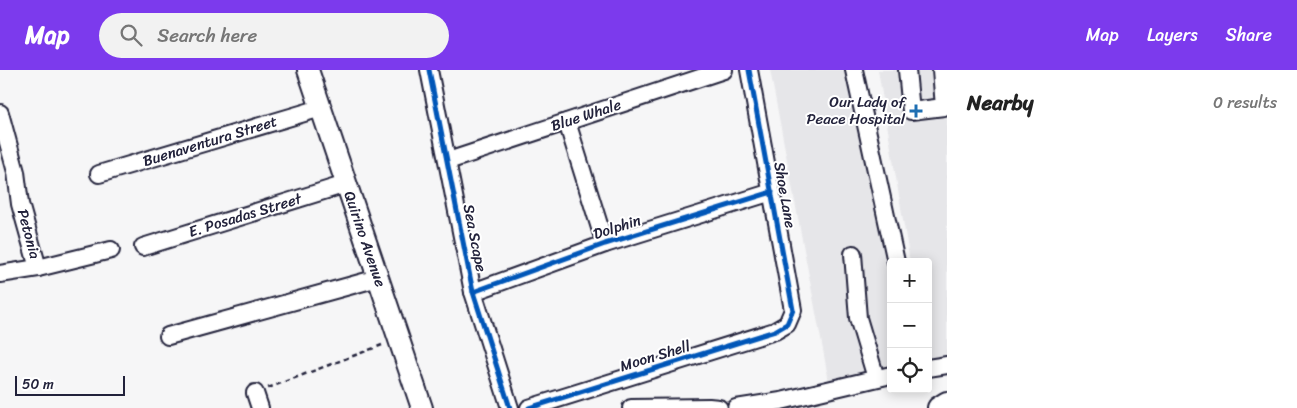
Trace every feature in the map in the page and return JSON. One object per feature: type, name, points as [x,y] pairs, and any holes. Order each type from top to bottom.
[{"type":"highway","points":[[939,408],[947,403]]},
{"type":"main road","name":"Quirino Avenue","points":[[308,70],[422,408]]},
{"type":"street","name":"Sea Scape","points":[[429,70],[473,292],[510,408]]},
{"type":"street","name":"Blue Whale","points":[[448,160],[724,70]]},
{"type":"street","name":"Shoe Lane","points":[[749,70],[793,310],[787,324]]},
{"type":"street","points":[[854,70],[895,258]]},
{"type":"street","points":[[907,70],[910,111],[944,107],[941,70]]},
{"type":"street","name":"Buenaventura Street","points":[[99,174],[321,108]]},
{"type":"street","name":"Petonia","points":[[0,113],[16,172],[20,204],[38,268]]},
{"type":"street","points":[[567,122],[605,244]]},
{"type":"street","name":"E. Posadas Street","points":[[143,247],[346,184]]},
{"type":"street","name":"Dolphin","points":[[473,292],[605,244],[772,192]]},
{"type":"street","points":[[0,274],[38,268],[111,250]]},
{"type":"street","points":[[736,408],[781,401],[883,377],[858,318],[853,254]]},
{"type":"street","points":[[168,336],[378,278]]},
{"type":"street","name":"Moon Shell","points":[[529,408],[775,331],[787,324]]},
{"type":"street","points":[[932,367],[947,365]]},
{"type":"street","points":[[631,408],[719,408]]},
{"type":"path","points":[[257,401],[398,339]]},
{"type":"shaded area","points":[[770,70],[844,70],[887,265],[887,370],[830,387]]},
{"type":"shaded area","points":[[878,70],[947,70],[947,356],[932,358],[932,258],[909,258]]},
{"type":"cycle path","points":[[429,70],[473,292],[510,408]]},
{"type":"cycle path","points":[[529,408],[775,331],[787,324],[793,310],[749,70]]},
{"type":"cycle path","points":[[473,292],[605,244],[772,192]]},
{"type":"place","name":"Our Lady of Peace Hospital","points":[[916,111]]}]
